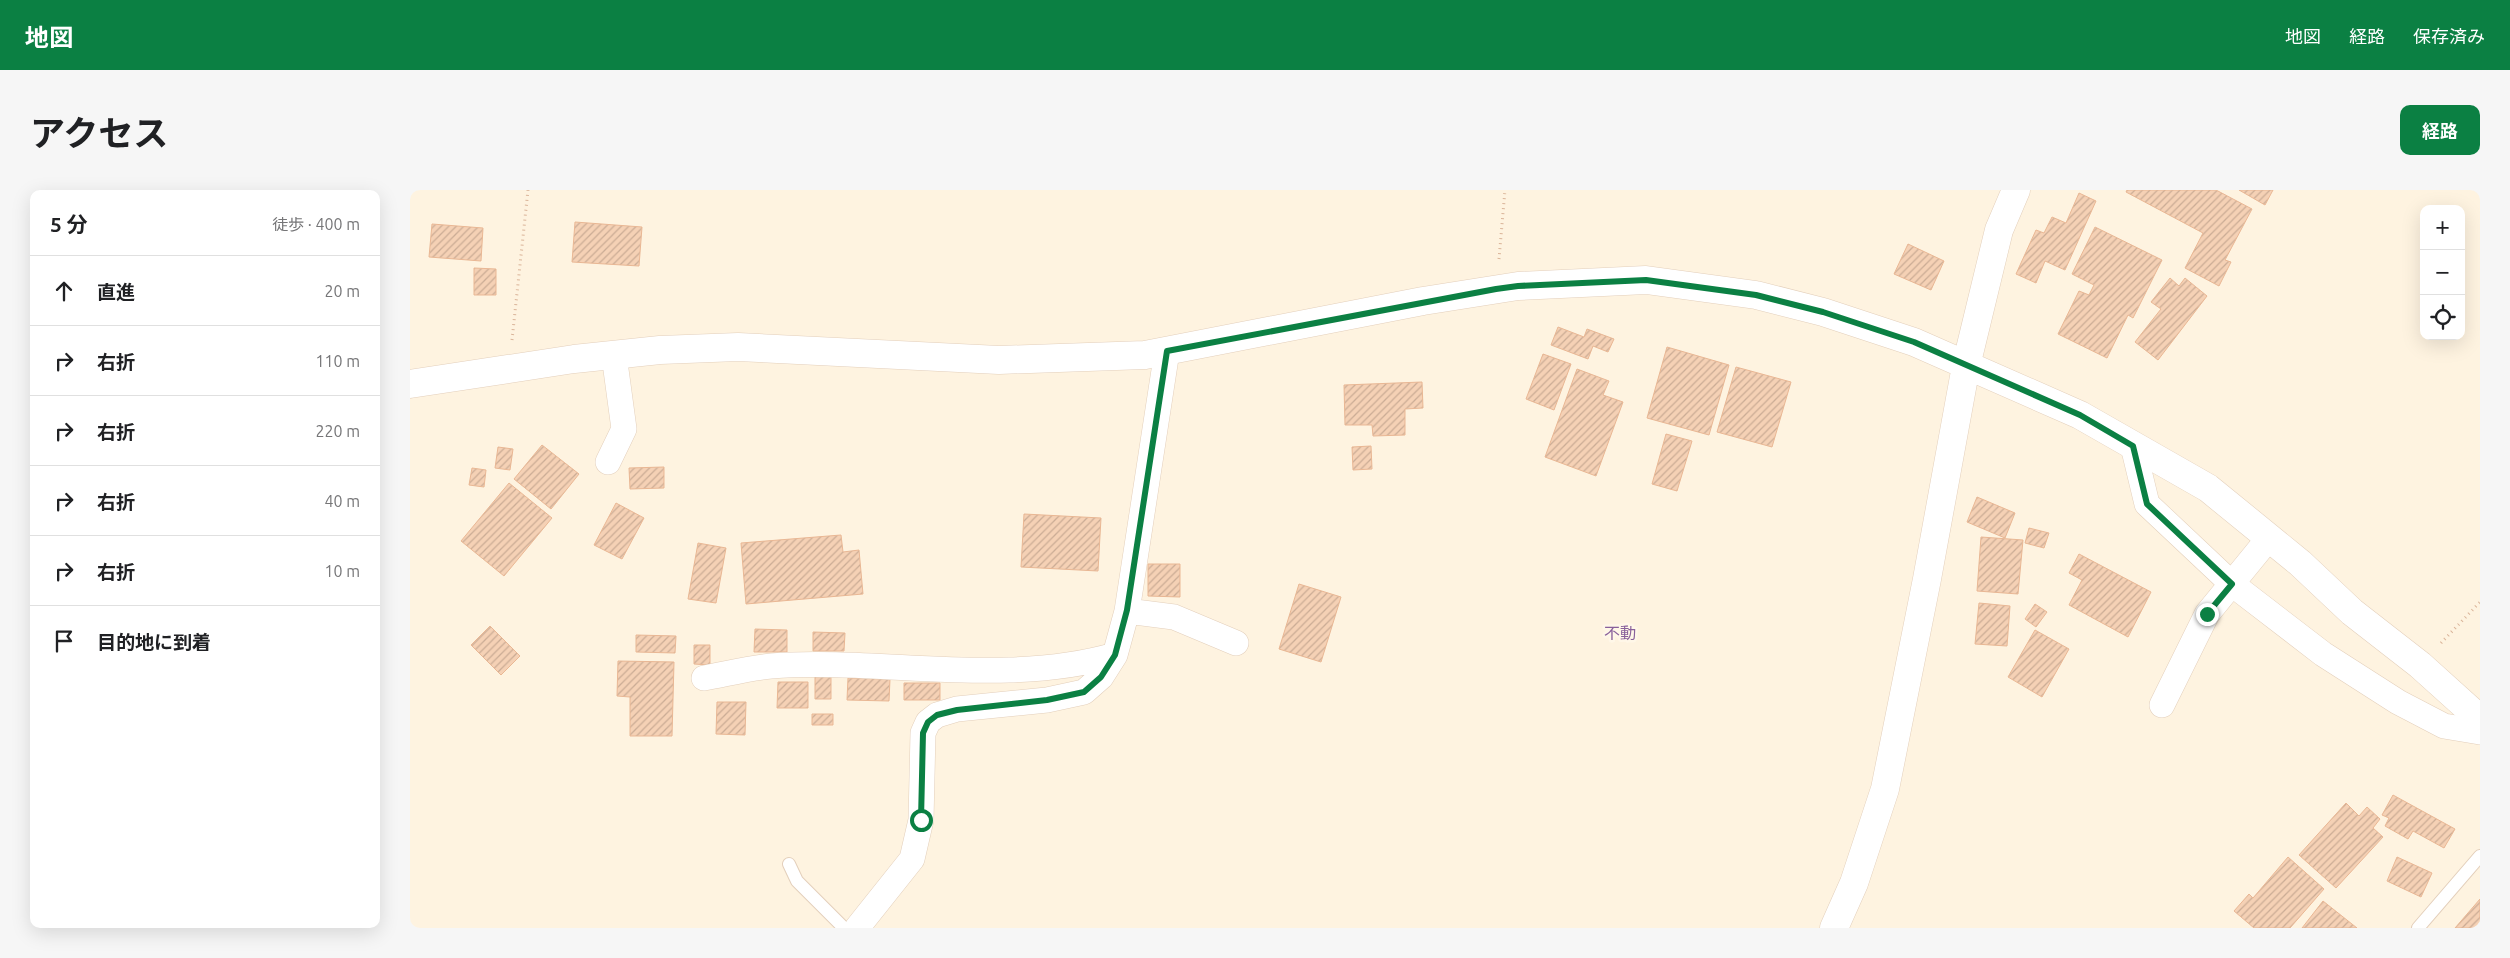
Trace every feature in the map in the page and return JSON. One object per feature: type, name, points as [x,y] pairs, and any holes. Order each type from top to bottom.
[{"type":"street","points":[[1834,928],[1854,883],[1885,789],[1927,579],[1966,366],[1999,230],[2016,190]]},
{"type":"street","points":[[410,384],[509,368],[614,355],[660,350],[738,347],[999,360],[1145,356],[1518,286],[1646,280],[1756,295],[1823,312],[1914,342],[2080,415],[2208,488],[2300,563],[2352,612],[2420,665],[2480,719]]},
{"type":"street","points":[[857,928],[912,859],[921,820],[923,733],[928,722],[937,715],[957,710],[1047,700],[1084,692],[1101,677],[1115,655],[1127,610],[1167,351]]},
{"type":"street","points":[[608,462],[624,430],[614,355]]},
{"type":"street","points":[[2133,446],[2147,504],[2232,584],[2323,654],[2398,702],[2444,726],[2480,732]]},
{"type":"street","points":[[2162,705],[2207,614],[2269,538]]},
{"type":"street","points":[[1127,610],[1174,617],[1236,643]]},
{"type":"street","points":[[704,678],[770,666],[981,670],[1058,666],[1088,662],[1115,655]]},
{"type":"lane","points":[[2418,928],[2480,856]]},
{"type":"lane","points":[[789,864],[797,881],[844,928]]},
{"type":"path","points":[[509,368],[528,190]]},
{"type":"path","points":[[1496,289],[1505,190]]},
{"type":"path","points":[[2420,665],[2480,602]]},
{"type":"building","points":[[2127,190],[2216,190],[2252,209],[2225,260],[2231,262],[2219,286],[2185,268],[2203,233],[2126,192]]},
{"type":"building","points":[[2239,190],[2273,190],[2265,205]]},
{"type":"building","points":[[2079,193],[2096,201],[2065,270],[2045,261],[2036,283],[2016,274],[2036,230],[2044,233],[2052,217],[2066,223]]},
{"type":"building","points":[[575,222],[642,227],[639,266],[572,262]]},
{"type":"building","points":[[432,224],[483,228],[481,261],[429,257]]},
{"type":"building","points":[[2095,227],[2162,260],[2133,318],[2128,315],[2107,358],[2058,334],[2079,291],[2089,295],[2094,285],[2072,274]]},
{"type":"building","points":[[1908,244],[1944,261],[1931,290],[1894,274]]},
{"type":"building","points":[[474,268],[496,269],[496,295],[474,295]]},
{"type":"building","points":[[2170,278],[2179,286],[2185,278],[2207,296],[2158,360],[2135,342],[2161,309],[2151,302]]},
{"type":"building","points":[[1558,327],[1584,337],[1587,329],[1614,339],[1608,352],[1593,346],[1588,359],[1551,345]]},
{"type":"building","points":[[1667,347],[1729,365],[1709,435],[1647,418]]},
{"type":"building","points":[[1543,354],[1571,364],[1554,410],[1526,399]]},
{"type":"building","points":[[1736,367],[1791,382],[1772,447],[1717,432]]},
{"type":"building","points":[[1577,369],[1609,381],[1603,395],[1623,402],[1596,476],[1545,457]]},
{"type":"building","points":[[1422,382],[1423,408],[1405,409],[1405,435],[1373,436],[1372,425],[1345,425],[1344,385]]},
{"type":"building","points":[[1666,434],[1692,441],[1677,491],[1652,484]]},
{"type":"building","points":[[542,445],[579,474],[551,509],[514,479]]},
{"type":"building","points":[[1371,446],[1372,469],[1353,470],[1352,447]]},
{"type":"building","points":[[498,447],[513,449],[510,470],[495,468]]},
{"type":"building","points":[[664,467],[664,488],[630,489],[629,468]]},
{"type":"building","points":[[472,468],[486,470],[484,487],[469,485]]},
{"type":"building","points":[[509,483],[552,518],[504,576],[461,541]]},
{"type":"building","points":[[1977,497],[2015,513],[2005,538],[1967,522]]},
{"type":"building","points":[[616,503],[644,518],[622,559],[594,545]]},
{"type":"building","points":[[1024,514],[1101,518],[1098,571],[1021,567]]},
{"type":"building","points":[[2029,528],[2049,533],[2044,548],[2025,543]]},
{"type":"building","points":[[841,535],[843,552],[859,550],[863,594],[746,604],[741,543]]},
{"type":"building","points":[[1981,537],[2023,540],[2018,594],[1977,591]]},
{"type":"building","points":[[698,543],[726,548],[716,603],[688,599]]},
{"type":"building","points":[[2079,554],[2151,592],[2128,637],[2069,605],[2082,580],[2069,573]]},
{"type":"building","points":[[1148,564],[1180,564],[1180,597],[1148,596]]},
{"type":"building","points":[[1299,584],[1341,597],[1321,662],[1279,649]]},
{"type":"building","points":[[1979,603],[2010,606],[2007,646],[1975,644]]},
{"type":"building","points":[[2035,604],[2047,612],[2036,627],[2025,619]]},
{"type":"building","points":[[490,626],[520,656],[501,675],[471,645]]},
{"type":"building","points":[[755,629],[787,630],[787,652],[754,652]]},
{"type":"building","points":[[2035,630],[2069,649],[2042,697],[2008,677]]},
{"type":"building","points":[[813,632],[845,633],[844,651],[813,651]]},
{"type":"building","points":[[636,635],[676,636],[675,653],[636,652]]},
{"type":"building","points":[[694,645],[710,645],[710,665],[694,664]]},
{"type":"building","points":[[618,661],[674,662],[672,736],[630,736],[630,697],[617,696]]},
{"type":"building","points":[[815,675],[831,675],[831,699],[815,699]]},
{"type":"building","points":[[848,678],[890,679],[889,701],[847,700]]},
{"type":"building","points":[[778,682],[808,682],[808,708],[777,708]]},
{"type":"building","points":[[904,683],[940,683],[940,700],[904,700]]},
{"type":"building","points":[[717,702],[746,702],[745,735],[716,734]]},
{"type":"building","points":[[812,714],[833,714],[833,725],[812,725]]},
{"type":"building","points":[[2393,795],[2455,829],[2444,848],[2413,831],[2408,839],[2385,826],[2389,818],[2382,815]]},
{"type":"building","points":[[2346,803],[2359,816],[2367,807],[2380,819],[2373,828],[2383,837],[2336,888],[2299,855]]},
{"type":"building","points":[[2288,857],[2324,889],[2290,928],[2254,928],[2234,911],[2249,894],[2253,898]]},
{"type":"building","points":[[2397,857],[2432,873],[2421,897],[2387,881]]},
{"type":"building","points":[[2480,899],[2480,928],[2455,928]]},
{"type":"building","points":[[2323,901],[2357,928],[2302,928]]},
{"type":"district","name":"不動","points":[[1620,633]]},
{"type":"route","points":[[921,820],[923,733],[928,722],[937,715],[957,710],[1047,700],[1084,692],[1101,677],[1115,655],[1127,610],[1167,351],[1423,301],[1496,289],[1518,286],[1646,280],[1756,295],[1823,312],[1914,342],[2080,415],[2133,446],[2147,504],[2232,584],[2207,614]]}]
